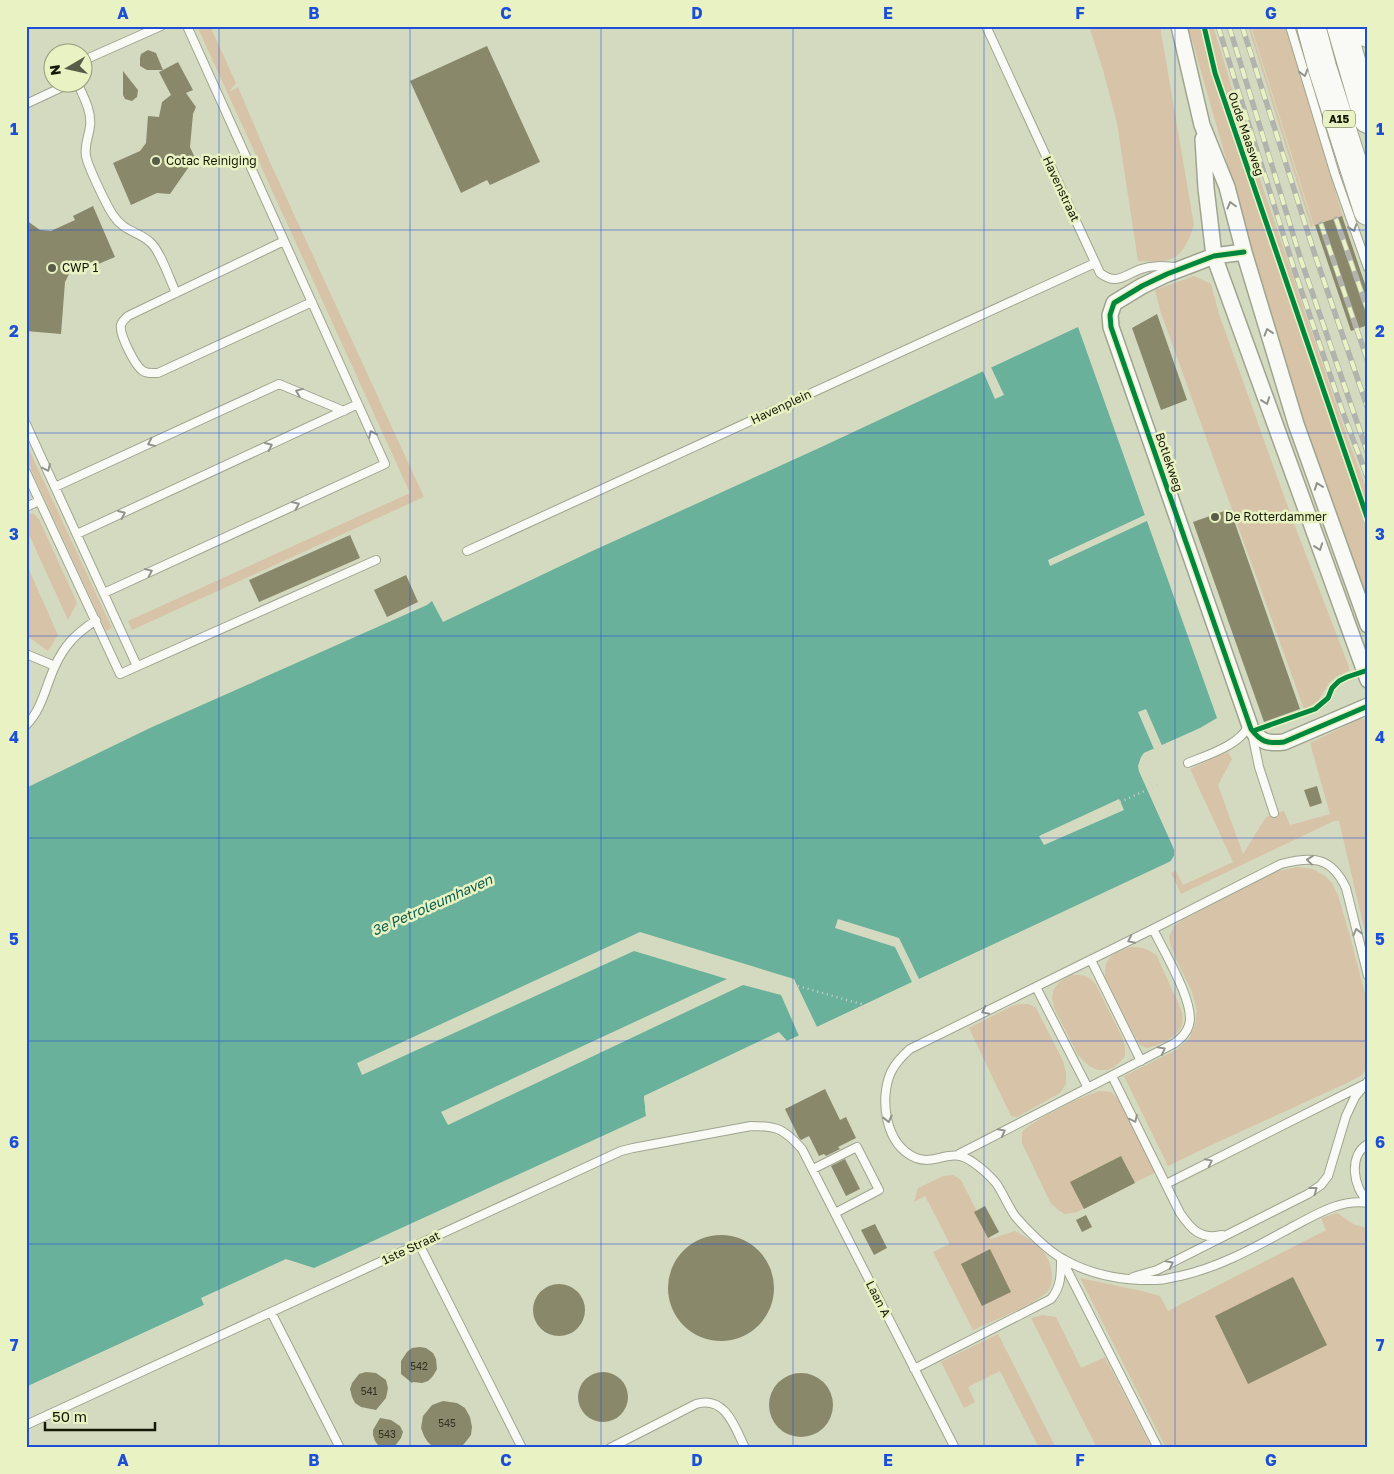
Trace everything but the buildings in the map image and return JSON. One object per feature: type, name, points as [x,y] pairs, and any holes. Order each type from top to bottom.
[{"type":"highway","name":"A15","points":[[1311,26],[1322,67],[1368,211]]},
{"type":"highway","name":"A15","points":[[1317,26],[1368,176]]},
{"type":"highway","name":"A15","points":[[1341,26],[1368,119]]},
{"type":"highway","points":[[1366,26],[1368,33]]},
{"type":"street","points":[[1179,26],[1202,125],[1226,187],[1296,424],[1368,625]]},
{"type":"street","points":[[1202,125],[1206,188],[1214,256],[1368,680]]},
{"type":"street","name":"Botlekweg","points":[[1244,252],[1214,256],[1167,274],[1114,303],[1110,315],[1118,346],[1250,726]]},
{"type":"street","points":[[1250,726],[1259,738],[1265,741],[1272,744],[1284,742],[1368,706]]},
{"type":"lane","points":[[92,57],[161,26]]},
{"type":"lane","points":[[104,593],[385,464],[187,26]]},
{"type":"lane","name":"Havenstraat","points":[[986,26],[1100,273],[1107,278],[1115,280],[1151,266],[1183,268]]},
{"type":"lane","points":[[1290,26],[1329,156],[1368,268]]},
{"type":"lane","points":[[26,104],[52,92]]},
{"type":"lane","points":[[81,92],[89,112],[90,126],[86,142],[86,157],[98,184],[113,215],[123,227],[149,241],[156,248],[176,293]]},
{"type":"lane","points":[[284,241],[128,316],[121,326],[121,333],[142,371],[150,374],[158,373],[312,302]]},
{"type":"lane","name":"Havenplein","points":[[467,551],[1095,263]]},
{"type":"lane","points":[[55,487],[279,384],[344,411]]},
{"type":"lane","points":[[77,534],[358,404]]},
{"type":"lane","points":[[26,424],[138,666]]},
{"type":"lane","points":[[26,472],[120,674],[376,560]]},
{"type":"lane","points":[[26,507],[39,501]]},
{"type":"lane","points":[[26,725],[37,710],[66,645],[96,620]]},
{"type":"lane","points":[[26,654],[55,666]]},
{"type":"lane","points":[[1188,763],[1232,743],[1250,726]]},
{"type":"lane","points":[[1250,726],[1258,761],[1274,812]]},
{"type":"lane","points":[[1153,929],[1187,999],[1190,1024],[1184,1036],[1175,1043],[1141,1061],[959,1154],[928,1160],[918,1158],[908,1154],[896,1141],[886,1118],[886,1088],[891,1072],[899,1059],[910,1049],[1281,864],[1301,859],[1313,859],[1322,862],[1340,876],[1346,888],[1368,976]]},
{"type":"lane","points":[[1091,960],[1141,1061]]},
{"type":"lane","points":[[1036,987],[1088,1088]]},
{"type":"lane","points":[[1112,1076],[1180,1213],[1189,1226],[1198,1233],[1207,1236],[1218,1236],[1233,1232]]},
{"type":"lane","points":[[1166,1184],[1366,1083]]},
{"type":"lane","points":[[1124,1279],[1157,1270],[1308,1194],[1321,1185],[1328,1176],[1346,1116],[1355,1097],[1366,1083]]},
{"type":"lane","name":"1ste Straat","points":[[26,1425],[621,1151],[751,1126],[768,1126],[779,1129],[791,1137],[802,1149]]},
{"type":"lane","points":[[1368,1144],[1357,1155],[1355,1169],[1357,1185],[1368,1202]]},
{"type":"lane","points":[[813,1170],[857,1146],[879,1190],[835,1213]]},
{"type":"lane","name":"Laan A","points":[[802,1149],[955,1448]]},
{"type":"lane","points":[[959,1154],[974,1163],[995,1183],[1015,1215],[1039,1240],[1061,1258],[1081,1268],[1124,1279],[1160,1280],[1193,1273],[1226,1262],[1333,1207],[1356,1201],[1368,1202]]},
{"type":"lane","points":[[419,1244],[522,1448]]},
{"type":"lane","points":[[914,1369],[1051,1299],[1060,1283],[1061,1258]]},
{"type":"lane","points":[[1061,1258],[1158,1448]]},
{"type":"lane","points":[[271,1312],[340,1448]]},
{"type":"lane","points":[[610,1448],[705,1401],[721,1407],[728,1414],[745,1448]]},
{"type":"path","points":[[1120,802],[1158,785]]},
{"type":"path","points":[[798,986],[861,1004],[865,1013]]},
{"type":"shaded area","points":[[197,26],[210,26],[236,83],[229,92],[238,87],[269,160],[424,497],[132,630],[128,621],[410,493]]},
{"type":"shaded area","points":[[1089,26],[1160,26],[1194,225],[1184,248],[1169,260],[1138,261],[1117,123]]},
{"type":"shaded area","points":[[1188,26],[1200,26],[1212,74],[1368,532],[1368,611],[1303,422],[1280,348]]},
{"type":"shaded area","points":[[1206,26],[1213,26],[1258,173],[1347,437],[1368,493],[1368,510],[1220,79]]},
{"type":"shaded area","points":[[1248,26],[1250,26],[1313,226],[1311,227]]},
{"type":"shaded area","points":[[1251,26],[1286,26],[1343,217],[1314,226]]},
{"type":"shaded area","points":[[1194,276],[1211,284],[1219,314],[1290,513],[1349,667],[1349,671],[1337,676],[1329,683],[1318,701],[1304,709],[1160,310],[1155,290]]},
{"type":"shaded area","points":[[26,443],[112,628],[106,631],[26,459]]},
{"type":"shaded area","points":[[26,513],[34,514],[39,519],[77,603],[68,620],[26,528]]},
{"type":"shaded area","points":[[26,563],[58,635],[48,651],[26,635]]},
{"type":"shaded area","points":[[1368,719],[1368,945],[1339,821],[1334,821],[1181,894],[1171,873],[1176,871],[1183,885],[1233,862],[1190,769],[1228,752],[1232,759],[1218,785],[1243,854],[1266,817],[1284,811],[1290,825],[1330,814],[1310,743],[1358,720]]},
{"type":"shaded area","points":[[1297,867],[1313,869],[1325,876],[1332,883],[1338,895],[1368,1006],[1368,1066],[1362,1075],[1349,1082],[1168,1166],[1124,1076],[1174,1051],[1189,1039],[1195,1025],[1197,1011],[1192,992],[1175,957],[1169,937],[1174,926],[1181,921],[1278,871]]},
{"type":"shaded area","points":[[1130,947],[1151,951],[1157,956],[1183,1018],[1179,1031],[1174,1036],[1147,1048],[1140,1045],[1134,1035],[1105,977],[1108,960],[1114,954]]},
{"type":"shaded area","points":[[1071,975],[1084,976],[1095,983],[1122,1037],[1125,1046],[1125,1056],[1114,1067],[1107,1070],[1098,1070],[1089,1066],[1078,1055],[1054,1008],[1053,991],[1058,983]]},
{"type":"shaded area","points":[[1019,1004],[1029,1004],[1036,1008],[1063,1061],[1066,1084],[1060,1093],[1017,1117],[1011,1116],[969,1028]]},
{"type":"shaded area","points":[[1100,1091],[1111,1092],[1120,1100],[1156,1172],[1077,1212],[1065,1214],[1050,1202],[1022,1143],[1022,1132],[1036,1121],[1059,1108]]},
{"type":"shaded area","points":[[953,1175],[961,1180],[991,1239],[1015,1231],[1042,1250],[1052,1272],[1050,1287],[1043,1296],[973,1330],[933,1252],[950,1244],[925,1196],[914,1202],[918,1188],[943,1176]]},
{"type":"shaded area","points":[[1337,1213],[1355,1225],[1368,1228],[1368,1448],[1166,1448],[1080,1278],[1160,1296],[1168,1311],[1326,1230],[1321,1218]]},
{"type":"shaded area","points":[[1042,1315],[1056,1317],[1081,1368],[1105,1357],[1152,1448],[1097,1448],[1031,1318]]},
{"type":"shaded area","points":[[998,1334],[1056,1448],[1039,1448],[1000,1371],[968,1387],[975,1402],[964,1408],[941,1362]]},
{"type":"water","name":"3e Petroleumhaven","points":[[1078,327],[1217,718],[1200,728],[1144,753],[1139,771],[1174,849],[1174,856],[1171,861],[787,1041],[779,1033],[644,1096],[646,1116],[314,1268],[286,1259],[201,1298],[204,1305],[26,1387],[26,788],[150,728],[427,605],[432,601],[443,622],[590,552],[817,449]]},
{"type":"pier","points":[[990,365],[1004,395],[995,399],[982,369]]},
{"type":"pier","points":[[1147,514],[1149,520],[1050,566],[1048,560]]},
{"type":"pier","points":[[1146,709],[1163,748],[1145,755],[1142,762],[1142,771],[1177,849],[1177,856],[1173,863],[788,1044],[778,1035],[647,1097],[648,1114],[646,1116],[644,1096],[779,1032],[787,1041],[799,1036],[781,995],[743,985],[448,1125],[441,1112],[727,979],[634,951],[362,1075],[357,1063],[640,932],[794,979],[817,1027],[912,982],[895,947],[835,928],[838,919],[899,938],[919,979],[1166,865],[1174,856],[1174,849],[1138,766],[1144,753],[1154,749],[1138,712]]},
{"type":"pier","points":[[1119,799],[1124,810],[1044,845],[1039,836]]},
{"type":"pier","points":[[204,1305],[205,1307],[26,1390],[26,1387]]},
{"type":"railway","points":[[1218,26],[1295,272],[1342,410],[1368,479]]},
{"type":"railway","points":[[1229,26],[1301,260],[1368,454]]},
{"type":"railway","points":[[1242,26],[1316,258],[1368,409]]},
{"type":"railway","points":[[1336,219],[1368,311]]},
{"type":"railway","points":[[1321,224],[1368,362]]},
{"type":"cycle path","name":"Oude Maasweg","points":[[1204,26],[1215,73],[1368,520]]},
{"type":"cycle path","points":[[1244,252],[1214,256],[1142,286],[1114,303],[1110,315],[1111,327],[1251,729],[1258,737],[1265,741],[1273,743],[1284,742],[1368,706]]},
{"type":"cycle path","points":[[1253,731],[1315,709],[1328,698],[1332,688],[1339,681],[1368,670]]},
{"type":"place","name":"Cotac Reiniging","points":[[156,161]]},
{"type":"place","name":"CWP 1","points":[[52,268]]},
{"type":"place","name":"De Rotterdammer","points":[[1215,517]]}]
